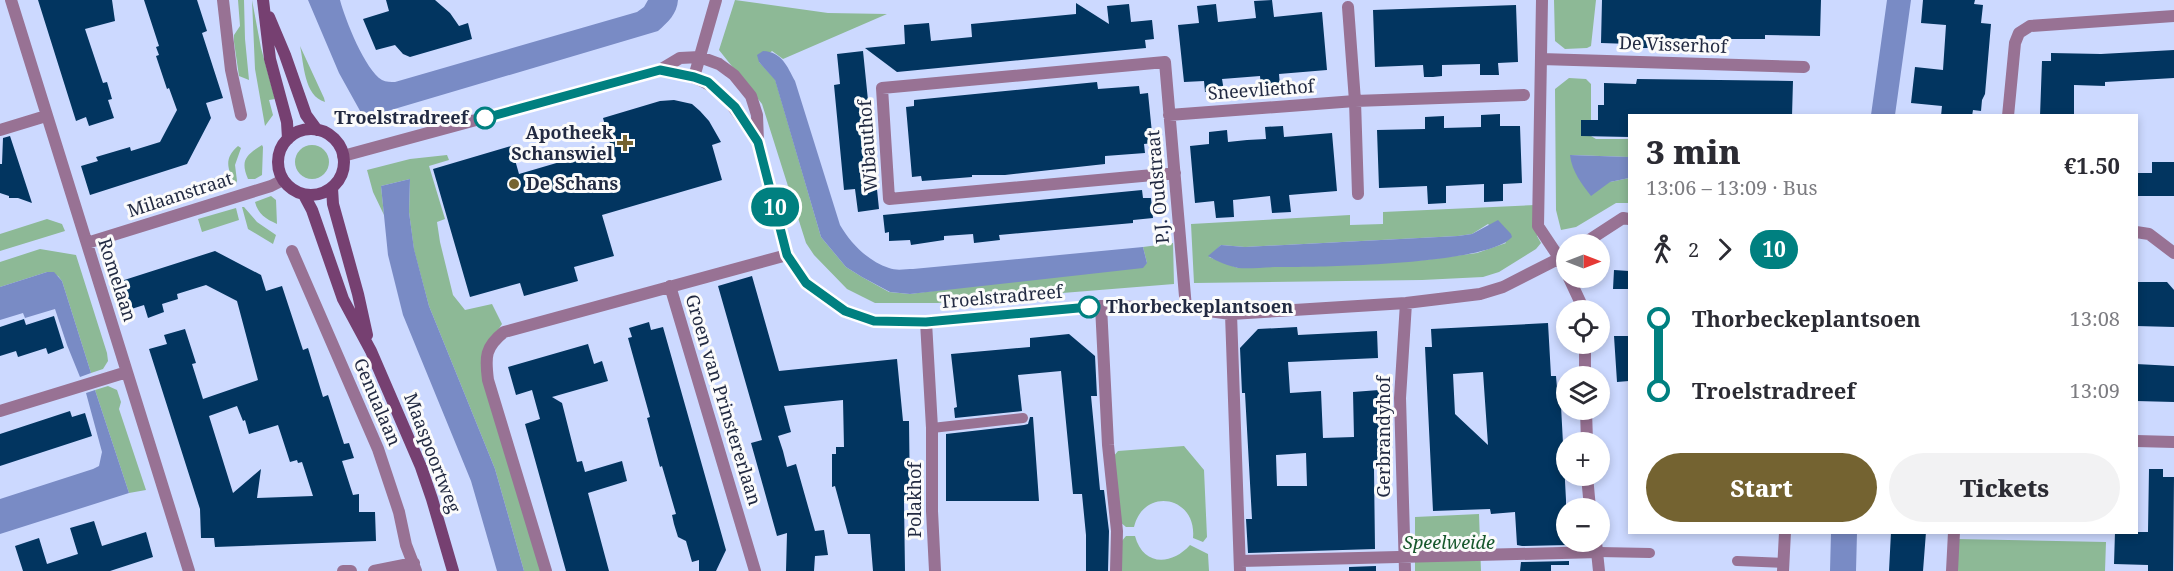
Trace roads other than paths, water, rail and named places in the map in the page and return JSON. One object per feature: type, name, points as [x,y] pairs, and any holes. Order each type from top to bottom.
[{"type":"main road","points":[[263,3],[285,55],[306,115],[317,130]]},
{"type":"main road","points":[[263,3],[270,59],[287,122],[288,139]]},
{"type":"main road","points":[[308,129],[317,130],[334,139],[343,156],[342,173],[332,188],[321,194],[304,195],[296,192],[283,180],[278,169],[280,150],[297,132],[308,129]]},
{"type":"main road","name":"Maaspoortweg","points":[[332,188],[333,204],[371,351]]},
{"type":"main road","name":"Maaspoortweg","points":[[304,195],[312,210],[344,299],[371,351],[421,467],[453,571]]},
{"type":"street","name":"Romelaan","points":[[11,0],[189,571]]},
{"type":"street","points":[[223,0],[231,69],[241,115]]},
{"type":"street","points":[[694,77],[716,0]]},
{"type":"street","points":[[1542,0],[1538,226],[1556,248]]},
{"type":"street","points":[[1348,7],[1355,101],[1358,194]]},
{"type":"street","points":[[2008,114],[2015,43],[2019,33],[2030,26],[2174,16]]},
{"type":"street","name":"Troelstradreef","points":[[343,156],[660,70],[680,58],[700,57],[719,64],[734,75],[751,96],[757,115],[758,142],[787,255],[806,283],[845,311],[874,321],[926,322],[1101,306],[1186,308],[1231,314],[1406,303],[1480,294],[1503,287],[1556,260]]},
{"type":"street","name":"De Visserhof","points":[[1541,59],[1804,67]]},
{"type":"street","name":"P.J. Oudstraat","points":[[1165,62],[1186,308]]},
{"type":"street","name":"Wibauthof","points":[[1165,62],[882,88],[889,199],[1175,172]]},
{"type":"street","name":"Troelstradreef","points":[[660,70],[708,82],[735,107],[758,142]]},
{"type":"street","name":"Sneevliethof","points":[[1169,115],[1355,101],[1524,95]]},
{"type":"street","points":[[0,130],[46,116]]},
{"type":"street","name":"Milaanstraat","points":[[87,243],[283,180]]},
{"type":"street","points":[[1598,234],[1623,218],[1628,219]]},
{"type":"street","points":[[2138,232],[2149,234],[2174,253]]},
{"type":"street","name":"Genualaan","points":[[292,251],[378,449],[415,567]]},
{"type":"street","name":"Groen van Prinstererlaan","points":[[755,571],[670,286],[787,255]]},
{"type":"street","points":[[546,571],[488,380],[487,352],[493,341],[504,332],[670,286]]},
{"type":"street","name":"Gerbrandyhof","points":[[1405,571],[1400,398],[1406,303]]},
{"type":"street","points":[[1101,306],[1108,445],[1117,531],[1116,571]]},
{"type":"street","points":[[1231,314],[1240,566],[1556,549]]},
{"type":"street","name":"Polakhof","points":[[926,322],[932,428],[934,571]]},
{"type":"street","points":[[0,411],[127,372]]},
{"type":"street","points":[[2138,441],[2174,442]]},
{"type":"street","points":[[1783,567],[1785,534]]},
{"type":"street","points":[[1952,571],[1954,534]]},
{"type":"street","points":[[1597,552],[1599,571]]},
{"type":"street","points":[[374,571],[415,567]]},
{"type":"street","points":[[343,571],[351,571]]},
{"type":"lane","points":[[932,428],[1023,418]]},
{"type":"lane","points":[[1610,548],[1650,553]]},
{"type":"lane","points":[[1737,561],[1783,567]]},
{"type":"water","points":[[308,0],[340,0],[351,31],[369,66],[382,80],[395,82],[637,12],[648,0],[678,0],[674,14],[658,31],[364,118],[339,73]]},
{"type":"water","points":[[1887,0],[1911,0],[1895,114],[1871,114]]},
{"type":"water","points":[[763,51],[779,57],[795,81],[840,225],[855,245],[881,265],[898,270],[1143,247],[1147,263],[1143,268],[910,294],[890,292],[862,277],[846,267],[821,237],[775,80],[759,62],[757,55]]},
{"type":"water","points":[[1570,155],[1628,157],[1628,178],[1610,182],[1591,196],[1575,172]]},
{"type":"water","points":[[410,179],[409,212],[414,249],[429,306],[495,469],[524,571],[497,571],[471,481],[403,315],[388,255],[381,186]]},
{"type":"water","points":[[1498,220],[1512,237],[1497,246],[1471,254],[1439,259],[1365,265],[1238,268],[1208,256],[1221,245],[1245,247],[1458,236],[1472,234]]},
{"type":"water","points":[[47,272],[54,272],[62,281],[91,373],[80,377],[55,309],[25,318],[23,313],[0,320],[0,287]]},
{"type":"water","points":[[95,390],[129,493],[0,534],[0,499],[99,466],[102,452],[86,393]]},
{"type":"water","points":[[1831,534],[1857,534],[1856,571],[1830,571]]},
{"type":"place","name":"Troelstradreef","points":[[485,118]]},
{"type":"place","name":"Apotheek Schanswiel","points":[[625,143]]},
{"type":"place","name":"De Schans","points":[[514,184]]},
{"type":"place","name":"Thorbeckeplantsoen","points":[[1089,307]]},
{"type":"park label","name":"Speelweide","points":[[1449,543]]}]
